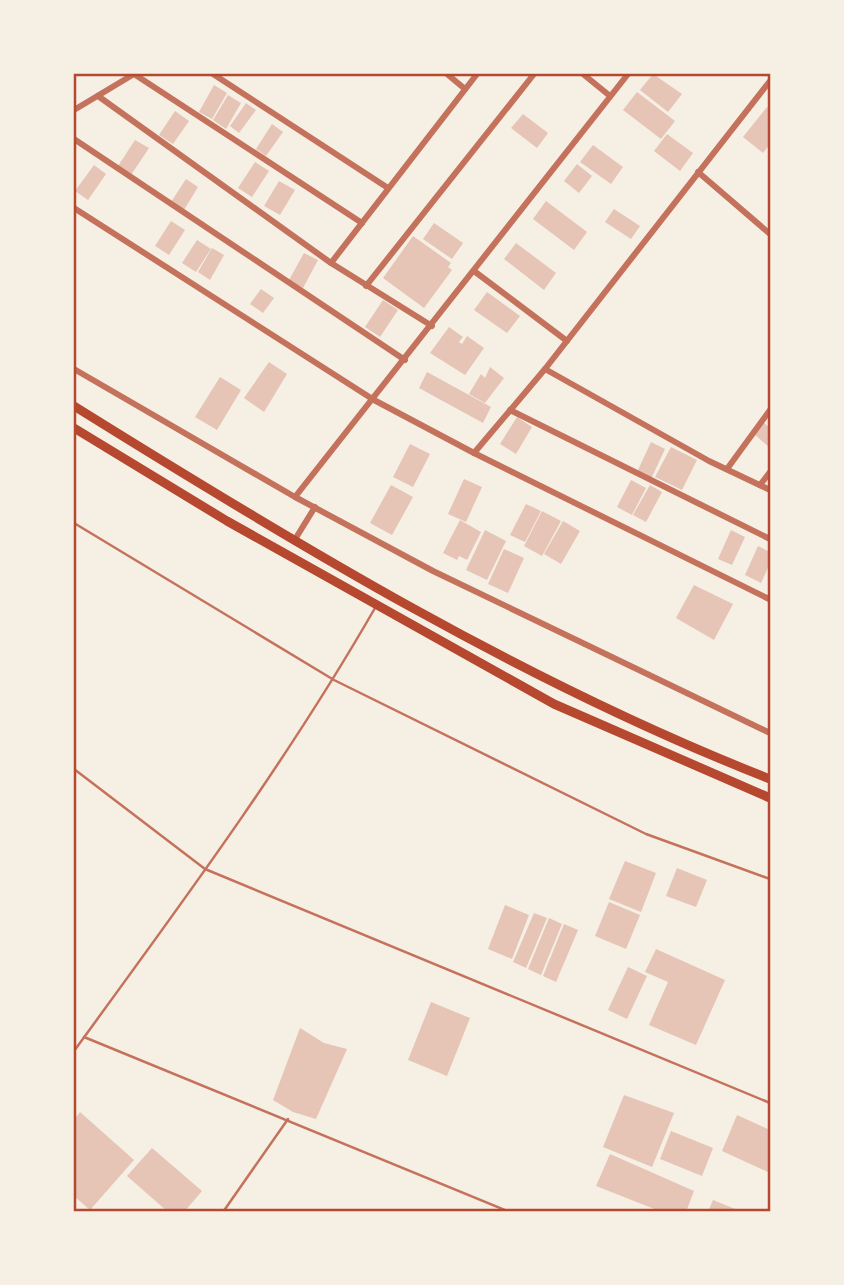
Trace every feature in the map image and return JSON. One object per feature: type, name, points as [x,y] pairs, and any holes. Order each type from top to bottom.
[{"type":"main road","points":[[74,406],[294,541],[562,688],[771,779]]},
{"type":"main road","points":[[74,428],[376,606],[554,705],[771,798]]},
{"type":"main road","points":[[376,606],[385,591]]},
{"type":"street","points":[[74,110],[134,74],[362,223]]},
{"type":"street","points":[[214,74],[388,188]]},
{"type":"street","points":[[447,74],[465,89]]},
{"type":"street","points":[[331,263],[477,74]]},
{"type":"street","points":[[366,286],[534,74]]},
{"type":"street","points":[[583,74],[610,96]]},
{"type":"street","points":[[295,497],[628,74]]},
{"type":"street","points":[[474,453],[545,369],[771,81]]},
{"type":"street","points":[[98,96],[331,263],[432,326]]},
{"type":"street","points":[[74,139],[405,360]]},
{"type":"street","points":[[698,172],[771,234]]},
{"type":"street","points":[[74,208],[374,400],[474,453],[769,599]]},
{"type":"street","points":[[474,271],[567,341]]},
{"type":"street","points":[[74,369],[295,497],[433,571],[771,733]]},
{"type":"street","points":[[545,369],[726,469],[771,490]]},
{"type":"street","points":[[510,410],[771,539]]},
{"type":"street","points":[[726,469],[771,410]]},
{"type":"street","points":[[760,485],[771,472]]},
{"type":"street","points":[[294,541],[315,508]]},
{"type":"lane","points":[[74,523],[334,680],[646,834],[771,879]]},
{"type":"lane","points":[[74,1051],[205,869],[334,680],[376,606]]},
{"type":"lane","points":[[74,769],[205,869],[771,1103]]},
{"type":"lane","points":[[84,1037],[510,1212]]},
{"type":"lane","points":[[223,1212],[288,1119]]},
{"type":"building","points":[[653,74],[682,94],[668,112],[640,90]]},
{"type":"building","points":[[214,85],[227,93],[212,119],[199,112]]},
{"type":"building","points":[[637,92],[675,121],[661,139],[623,110]]},
{"type":"building","points":[[228,95],[241,103],[226,129],[213,120]]},
{"type":"building","points":[[246,103],[256,110],[239,133],[230,126]]},
{"type":"building","points":[[767,107],[770,109],[770,144],[763,153],[743,137]]},
{"type":"building","points":[[175,111],[189,121],[173,144],[159,135]]},
{"type":"building","points":[[523,114],[548,133],[537,148],[511,128]]},
{"type":"building","points":[[272,124],[283,132],[266,156],[256,149]]},
{"type":"building","points":[[667,134],[693,153],[680,171],[654,151]]},
{"type":"building","points":[[135,140],[149,148],[131,175],[118,166]]},
{"type":"building","points":[[593,145],[623,167],[611,184],[580,162]]},
{"type":"building","points":[[255,162],[269,171],[252,197],[238,188]]},
{"type":"building","points":[[577,164],[592,176],[579,193],[564,181]]},
{"type":"building","points":[[94,165],[106,174],[88,200],[75,191]]},
{"type":"building","points":[[186,179],[198,187],[184,210],[171,202]]},
{"type":"building","points":[[279,181],[295,190],[280,215],[264,206]]},
{"type":"building","points":[[546,201],[587,232],[574,250],[533,219]]},
{"type":"building","points":[[614,209],[640,226],[631,239],[605,222]]},
{"type":"building","points":[[171,221],[185,230],[169,255],[155,246]]},
{"type":"building","points":[[434,223],[463,243],[452,259],[423,239]]},
{"type":"building","points":[[413,236],[451,263],[448,267],[452,270],[424,308],[383,278]]},
{"type":"building","points":[[197,240],[211,249],[196,272],[182,263]]},
{"type":"building","points":[[516,243],[556,273],[544,290],[504,259]]},
{"type":"building","points":[[212,248],[224,255],[210,280],[198,272]]},
{"type":"building","points":[[304,253],[318,260],[303,288],[289,280]]},
{"type":"building","points":[[261,289],[274,298],[263,313],[250,304]]},
{"type":"building","points":[[487,292],[520,316],[507,333],[474,310]]},
{"type":"building","points":[[383,300],[398,310],[380,337],[365,327]]},
{"type":"building","points":[[449,327],[463,337],[459,342],[462,344],[467,336],[484,348],[465,375],[430,353]]},
{"type":"building","points":[[269,362],[287,374],[264,412],[244,398]]},
{"type":"building","points":[[490,367],[504,378],[485,403],[469,394],[481,374],[485,378]]},
{"type":"building","points":[[427,372],[491,407],[483,423],[419,388]]},
{"type":"building","points":[[220,377],[241,390],[217,430],[195,417]]},
{"type":"building","points":[[517,417],[532,427],[516,454],[500,444]]},
{"type":"building","points":[[763,422],[770,428],[770,448],[753,433]]},
{"type":"building","points":[[651,442],[665,449],[651,479],[637,472]]},
{"type":"building","points":[[410,444],[430,454],[413,487],[393,477]]},
{"type":"building","points":[[671,447],[697,460],[682,490],[655,477]]},
{"type":"building","points":[[464,479],[482,487],[466,522],[448,514]]},
{"type":"building","points":[[631,480],[646,488],[632,515],[617,507]]},
{"type":"building","points":[[391,485],[413,497],[392,535],[370,523]]},
{"type":"building","points":[[650,485],[662,492],[646,522],[633,515]]},
{"type":"building","points":[[526,504],[541,511],[525,542],[510,535]]},
{"type":"building","points":[[542,511],[561,521],[542,556],[524,546]]},
{"type":"building","points":[[460,520],[481,532],[467,560],[459,556],[457,560],[443,553]]},
{"type":"building","points":[[563,521],[580,531],[561,564],[544,554]]},
{"type":"building","points":[[485,530],[506,541],[487,580],[466,570]]},
{"type":"building","points":[[731,530],[745,537],[732,565],[718,559]]},
{"type":"building","points":[[758,546],[770,552],[770,563],[761,583],[745,575]]},
{"type":"building","points":[[504,549],[524,558],[508,593],[488,584]]},
{"type":"building","points":[[694,585],[733,604],[714,640],[676,618]]},
{"type":"building","points":[[625,861],[656,873],[641,912],[609,899]]},
{"type":"building","points":[[677,868],[707,880],[696,907],[666,896]]},
{"type":"building","points":[[609,902],[640,915],[626,949],[595,936]]},
{"type":"building","points":[[505,905],[529,915],[512,959],[488,949]]},
{"type":"building","points":[[534,913],[547,918],[526,968],[513,962]]},
{"type":"building","points":[[549,918],[562,924],[541,975],[528,969]]},
{"type":"building","points":[[564,924],[578,930],[556,982],[543,976]]},
{"type":"building","points":[[656,949],[725,980],[696,1045],[649,1025],[668,982],[645,972]]},
{"type":"building","points":[[628,967],[647,976],[627,1019],[608,1010]]},
{"type":"building","points":[[431,1002],[470,1018],[447,1076],[408,1060]]},
{"type":"building","points":[[300,1028],[324,1043],[347,1049],[316,1119],[293,1112],[273,1100]]},
{"type":"building","points":[[624,1095],[674,1113],[652,1167],[603,1147]]},
{"type":"building","points":[[80,1112],[134,1160],[90,1210],[74,1196],[74,1120]]},
{"type":"building","points":[[737,1115],[770,1130],[770,1173],[722,1151]]},
{"type":"building","points":[[671,1131],[713,1148],[702,1176],[660,1159]]},
{"type":"building","points":[[152,1148],[202,1191],[184,1212],[168,1212],[127,1176]]},
{"type":"building","points":[[610,1154],[694,1191],[686,1212],[662,1212],[596,1186]]},
{"type":"building","points":[[713,1200],[740,1211],[740,1212],[708,1212]]}]
